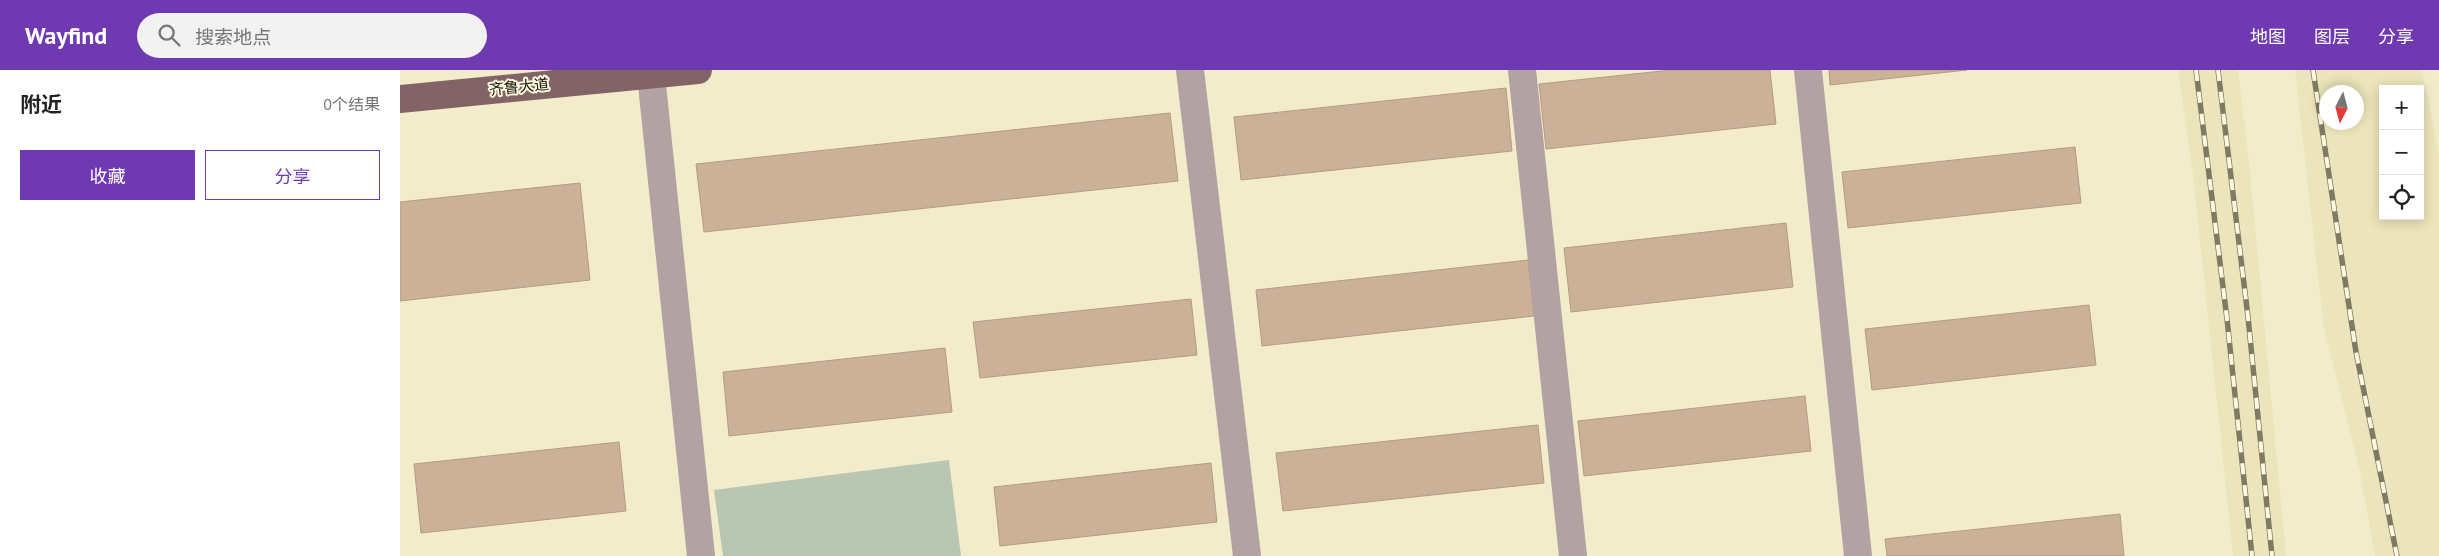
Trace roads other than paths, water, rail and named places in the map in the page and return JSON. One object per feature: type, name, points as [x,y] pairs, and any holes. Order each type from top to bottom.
[{"type":"main road","name":"齐鲁大道","points":[[400,99],[698,70]]},
{"type":"street","points":[[1190,70],[1247,556]]},
{"type":"street","points":[[1522,70],[1573,556]]},
{"type":"street","points":[[1808,70],[1858,556]]},
{"type":"street","points":[[651,75],[701,556]]},
{"type":"railway","points":[[2196,70],[2227,319],[2252,556]]},
{"type":"railway","points":[[2218,70],[2248,317],[2272,556]]},
{"type":"railway","points":[[2313,70],[2356,352],[2397,556]]}]
